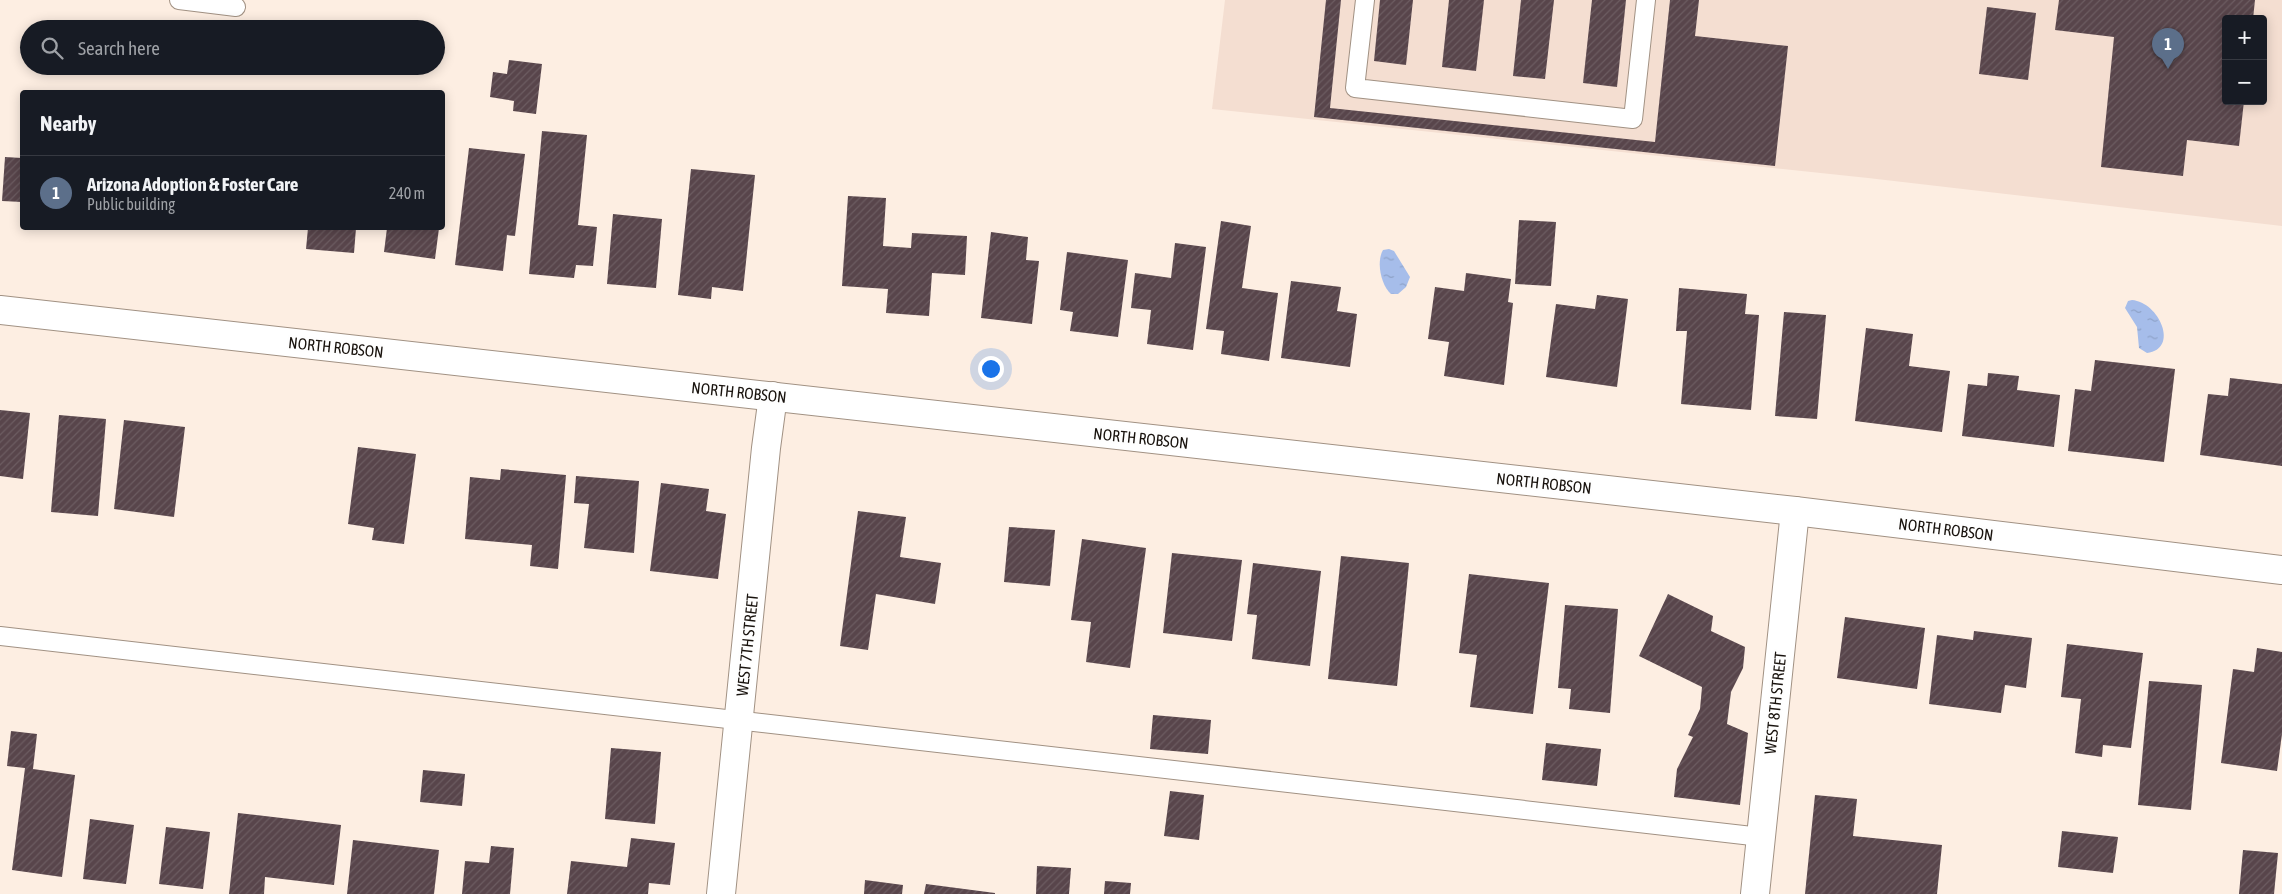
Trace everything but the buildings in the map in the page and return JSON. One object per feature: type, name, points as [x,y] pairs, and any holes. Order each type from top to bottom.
[{"type":"street","name":"NORTH ROBSON","points":[[0,310],[1795,512],[2282,570]]},
{"type":"street","name":"WEST 7TH STREET","points":[[721,894],[766,448],[773,396]]},
{"type":"street","name":"WEST 8TH STREET","points":[[1755,894],[1795,512]]},
{"type":"lane","points":[[179,0],[236,7]]},
{"type":"lane","points":[[1365,0],[1355,88],[1633,119],[1646,0]]},
{"type":"lane","points":[[0,636],[1761,837]]},
{"type":"shaded area","points":[[1225,0],[2282,0],[2282,226],[1868,178],[1212,109]]},
{"type":"water","points":[[1389,249],[1394,251],[1410,277],[1406,287],[1398,294],[1391,294],[1382,279],[1381,255],[1383,250]]},
{"type":"water","points":[[2132,300],[2142,303],[2150,309],[2162,326],[2164,335],[2162,343],[2157,350],[2147,353],[2139,348],[2137,327],[2125,308],[2128,301]]},
{"type":"place","name":"Arizona Adoption & Foster Care","points":[[2168,69]]}]
